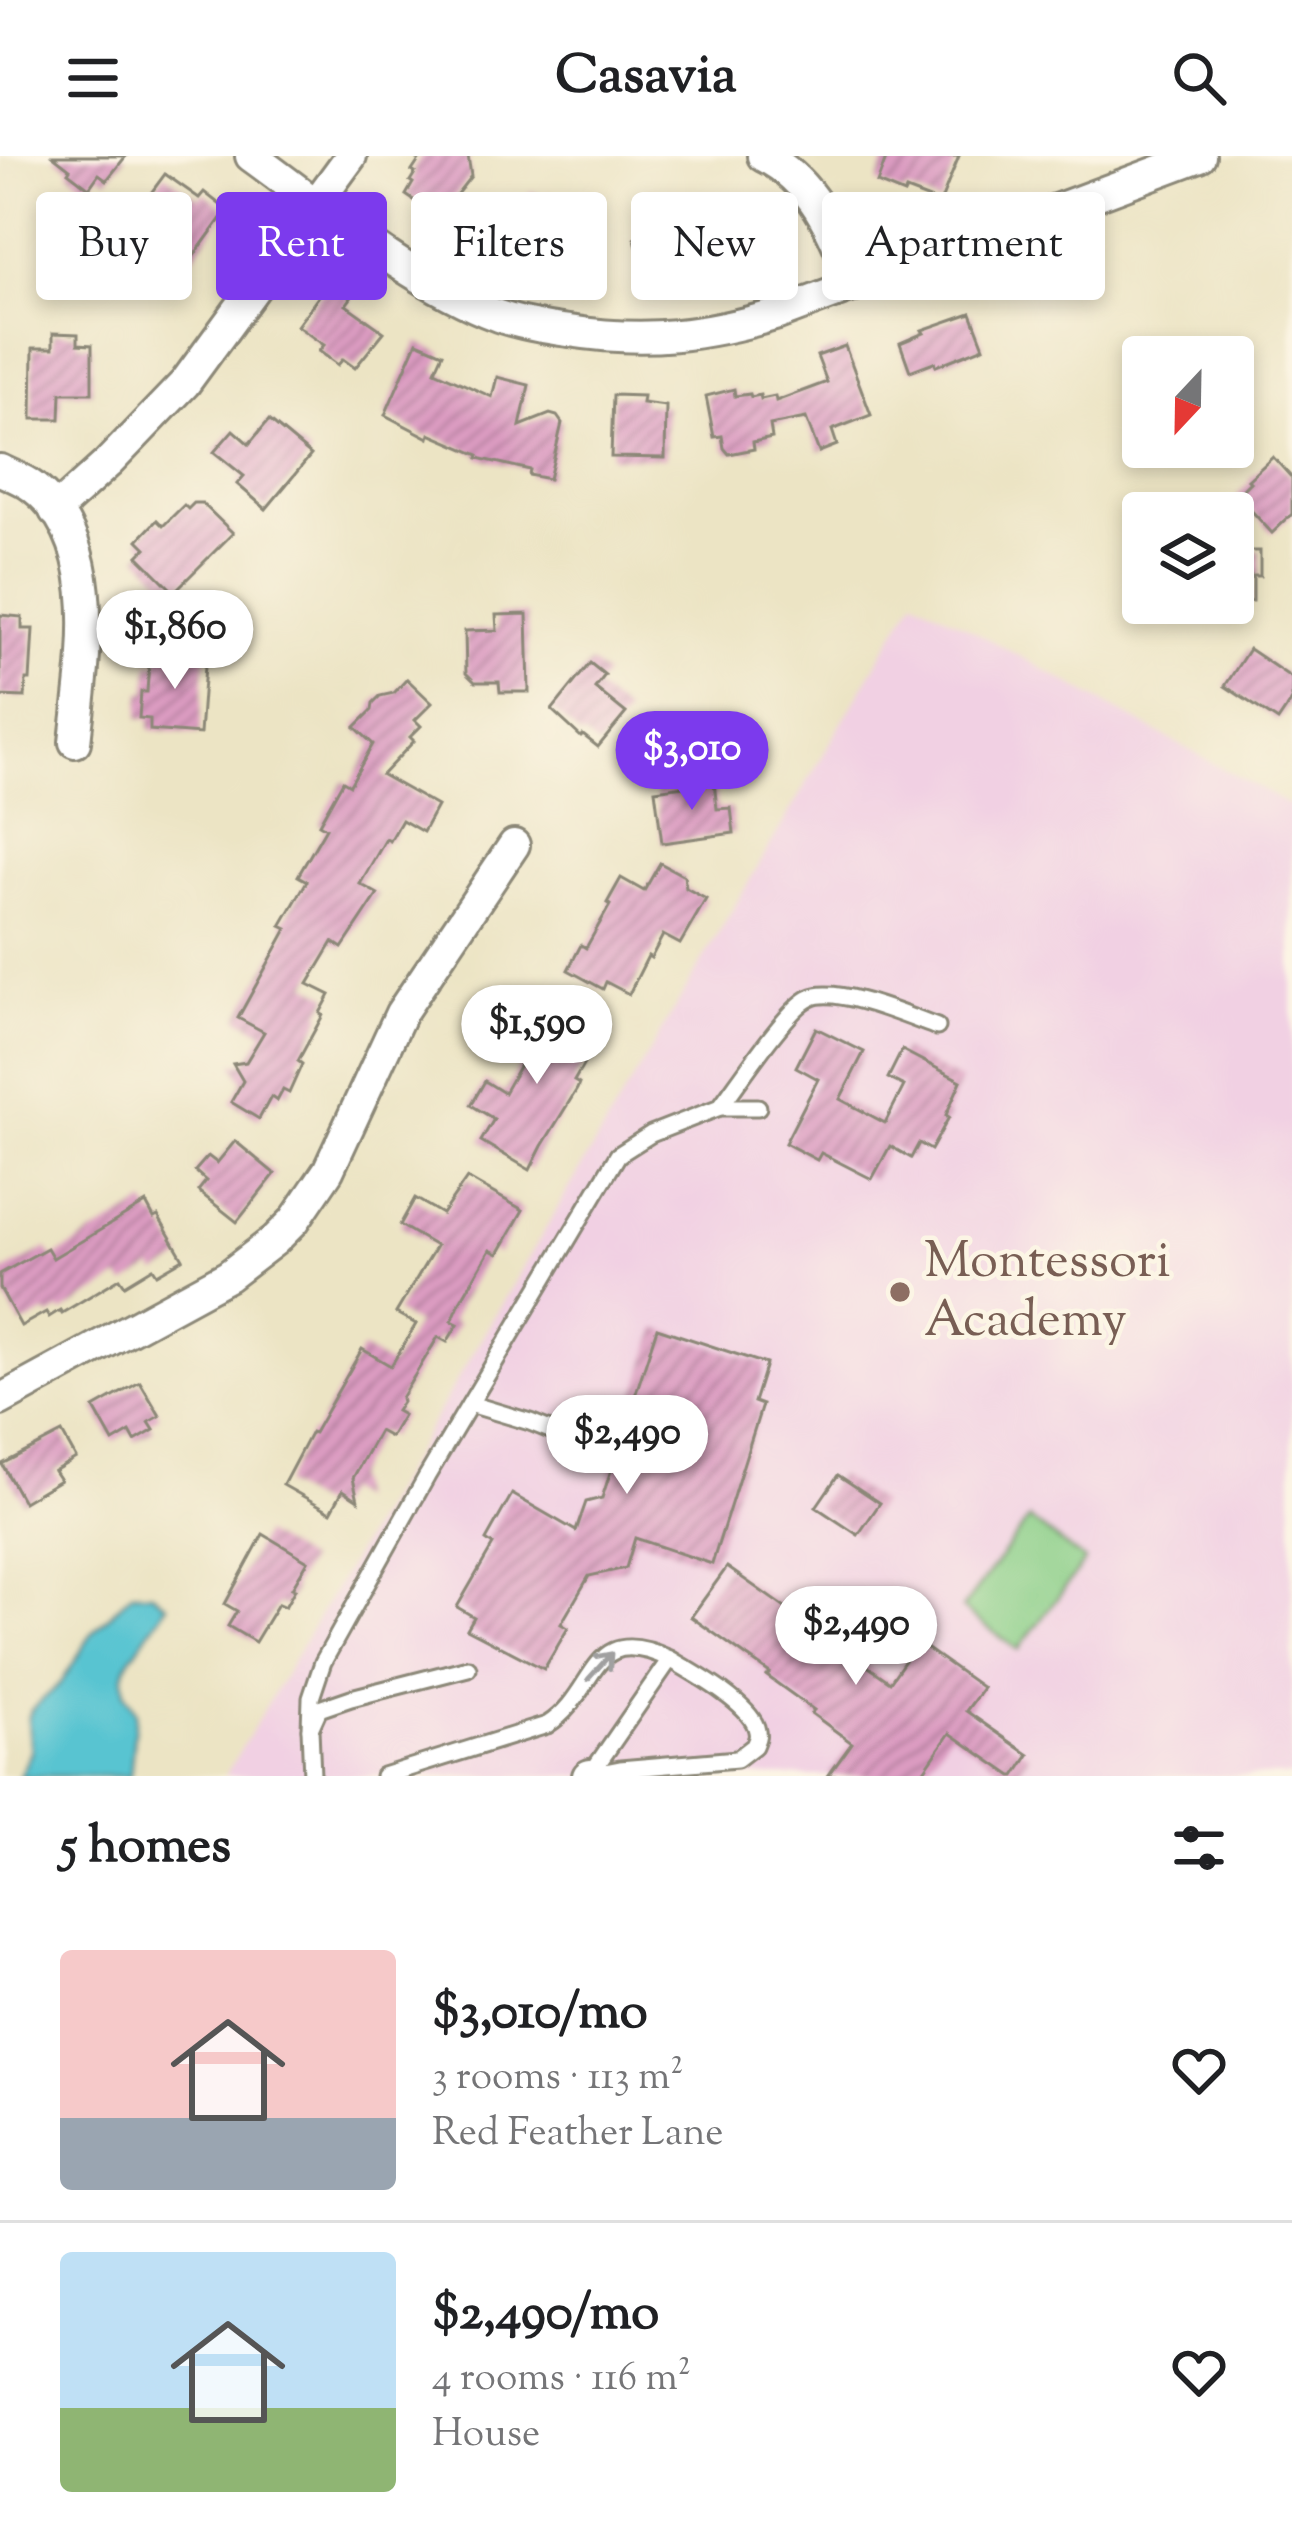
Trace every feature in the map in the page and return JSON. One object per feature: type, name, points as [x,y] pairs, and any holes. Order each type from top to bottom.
[{"type":"street","points":[[251,156],[302,192]]},
{"type":"street","points":[[325,192],[351,156]]},
{"type":"street","points":[[763,156],[795,177],[822,215]]},
{"type":"street","points":[[1104,192],[1200,156]]},
{"type":"street","points":[[387,253],[446,291],[497,315],[544,328],[631,339],[682,336],[753,322],[822,298]]},
{"type":"street","points":[[55,511],[185,383],[246,300]]},
{"type":"street","points":[[0,470],[33,487],[55,511],[75,551],[84,591],[85,629],[75,742]]},
{"type":"street","points":[[0,1400],[228,1276],[294,1221],[328,1171],[400,1012],[514,845]]},
{"type":"lane","points":[[720,1107],[794,1010],[812,996],[859,1001],[937,1027]]},
{"type":"lane","points":[[312,1776],[311,1698],[322,1662],[618,1155],[652,1135],[720,1107],[758,1107]]},
{"type":"lane","points":[[470,1404],[585,1444]]},
{"type":"lane","points":[[383,1776],[547,1725],[559,1717],[596,1666],[616,1649],[639,1646],[691,1671],[748,1715],[757,1731],[754,1747],[736,1760],[620,1769],[589,1776]]},
{"type":"lane","points":[[589,1776],[670,1659]]},
{"type":"lane","points":[[310,1729],[314,1715],[325,1706],[468,1668]]},
{"type":"shaded area","name":"Montessori Academy","points":[[915,598],[1292,807],[1292,1776],[225,1776]]},
{"type":"green space","points":[[1029,1519],[1085,1561],[1018,1650],[962,1609]]},
{"type":"water","points":[[132,1593],[152,1593],[167,1605],[123,1677],[125,1693],[136,1712],[130,1776],[19,1776],[31,1753],[31,1710],[61,1683],[93,1632]]},
{"type":"building","points":[[53,156],[126,156],[107,180],[99,174],[89,188]]},
{"type":"building","points":[[422,156],[468,156],[471,176],[458,192],[411,192],[411,198],[406,195],[413,183],[412,171]]},
{"type":"building","points":[[887,156],[959,156],[944,192],[899,192],[877,183]]},
{"type":"building","points":[[165,174],[190,192],[152,192]]},
{"type":"building","points":[[204,192],[216,201],[216,225],[192,258],[192,193],[199,198]]},
{"type":"building","points":[[316,300],[350,300],[346,305],[384,332],[355,368],[343,359],[338,365],[319,351],[324,345],[297,326]]},
{"type":"building","points":[[971,313],[984,347],[910,371],[900,343]]},
{"type":"building","points":[[53,333],[78,334],[78,344],[92,345],[92,393],[61,393],[60,419],[32,419],[33,348],[53,348]]},
{"type":"building","points":[[417,342],[443,353],[435,371],[492,397],[497,377],[529,385],[520,426],[550,414],[562,423],[549,479],[478,458],[385,415]]},
{"type":"building","points":[[845,346],[871,415],[832,430],[837,445],[819,452],[806,418],[770,425],[772,438],[753,442],[754,449],[729,454],[722,436],[714,437],[706,396],[734,389],[735,396],[775,396],[776,401],[827,382],[817,356]]},
{"type":"building","points":[[613,395],[643,396],[642,403],[666,406],[665,458],[611,457]]},
{"type":"building","points":[[269,420],[311,455],[266,509],[237,484],[244,476],[214,452],[233,430],[249,444]]},
{"type":"building","points":[[1273,457],[1292,478],[1292,514],[1272,533],[1254,513],[1254,492],[1240,492]]},
{"type":"building","points":[[202,503],[233,533],[174,592],[138,556],[146,548],[138,540],[157,520],[163,526],[184,505],[188,509]]},
{"type":"building","points":[[1254,551],[1260,551],[1260,576],[1254,576]]},
{"type":"building","points":[[527,614],[529,692],[500,692],[499,682],[475,682],[466,673],[465,631],[497,630],[496,615]]},
{"type":"building","points":[[0,615],[22,617],[22,629],[33,629],[25,697],[0,696]]},
{"type":"building","points":[[158,648],[206,652],[200,734],[150,730],[150,719],[139,718],[141,692],[147,692],[149,663],[157,664]]},
{"type":"building","points":[[1249,649],[1292,678],[1292,700],[1278,721],[1225,686]]},
{"type":"building","points":[[590,663],[605,675],[595,688],[626,713],[598,747],[552,710]]},
{"type":"building","points":[[407,679],[432,703],[415,720],[421,726],[410,737],[414,741],[382,775],[437,806],[423,832],[402,820],[360,884],[378,894],[342,948],[333,942],[308,984],[330,995],[323,1015],[298,1061],[302,1064],[289,1093],[283,1090],[277,1101],[271,1097],[259,1119],[231,1102],[243,1081],[233,1064],[246,1062],[264,1032],[238,1018],[287,929],[281,926],[307,881],[298,876],[326,828],[319,824],[343,781],[350,785],[373,744],[355,727],[380,696],[394,693]]},
{"type":"building","points":[[714,782],[717,809],[731,808],[734,833],[662,843],[655,790]]},
{"type":"building","points":[[660,863],[684,876],[686,888],[706,899],[680,944],[663,935],[629,994],[606,982],[603,989],[568,970],[581,945],[586,948],[621,878],[644,891]]},
{"type":"building","points":[[542,1003],[600,1036],[574,1081],[579,1084],[577,1089],[530,1170],[481,1141],[494,1119],[471,1105],[485,1081],[504,1093],[537,1035],[527,1029]]},
{"type":"building","points":[[816,1028],[864,1052],[840,1099],[885,1123],[904,1086],[888,1078],[902,1050],[961,1081],[931,1150],[919,1143],[911,1158],[890,1146],[872,1179],[821,1153],[817,1160],[785,1143],[818,1079],[796,1067]]},
{"type":"building","points":[[235,1141],[275,1174],[237,1222],[198,1191],[206,1181],[195,1171],[208,1156],[217,1163]]},
{"type":"building","points":[[467,1178],[523,1210],[498,1254],[490,1250],[460,1302],[452,1321],[458,1324],[447,1342],[438,1337],[401,1398],[396,1411],[403,1415],[390,1437],[379,1431],[353,1478],[358,1500],[343,1490],[331,1512],[283,1485],[362,1349],[391,1366],[416,1324],[396,1313],[436,1246],[400,1225],[415,1198],[442,1214]]},
{"type":"building","points":[[146,1203],[183,1259],[157,1274],[153,1268],[125,1285],[120,1278],[62,1313],[49,1317],[46,1312],[21,1326],[0,1288],[0,1274],[47,1248],[53,1258]]},
{"type":"building","points":[[657,1328],[766,1364],[754,1402],[762,1405],[712,1564],[635,1538],[626,1568],[589,1576],[561,1624],[568,1628],[544,1669],[467,1629],[474,1617],[457,1607],[493,1545],[486,1540],[512,1494],[576,1531],[586,1502],[602,1498]]},
{"type":"building","points":[[140,1382],[160,1416],[149,1422],[154,1430],[135,1441],[130,1432],[113,1442],[94,1408]]},
{"type":"building","points":[[62,1433],[76,1458],[54,1471],[60,1480],[23,1502],[2,1464]]},
{"type":"building","points":[[838,1475],[880,1503],[858,1535],[816,1507]]},
{"type":"building","points":[[263,1534],[308,1561],[285,1607],[278,1604],[255,1642],[228,1626],[237,1611],[225,1604]]},
{"type":"building","points":[[727,1567],[890,1682],[918,1642],[983,1688],[966,1711],[1029,1755],[1015,1776],[950,1733],[920,1776],[828,1776],[852,1743],[767,1676],[770,1673],[691,1617]]},
{"type":"place","name":"Montessori Academy","points":[[900,1292]]}]
